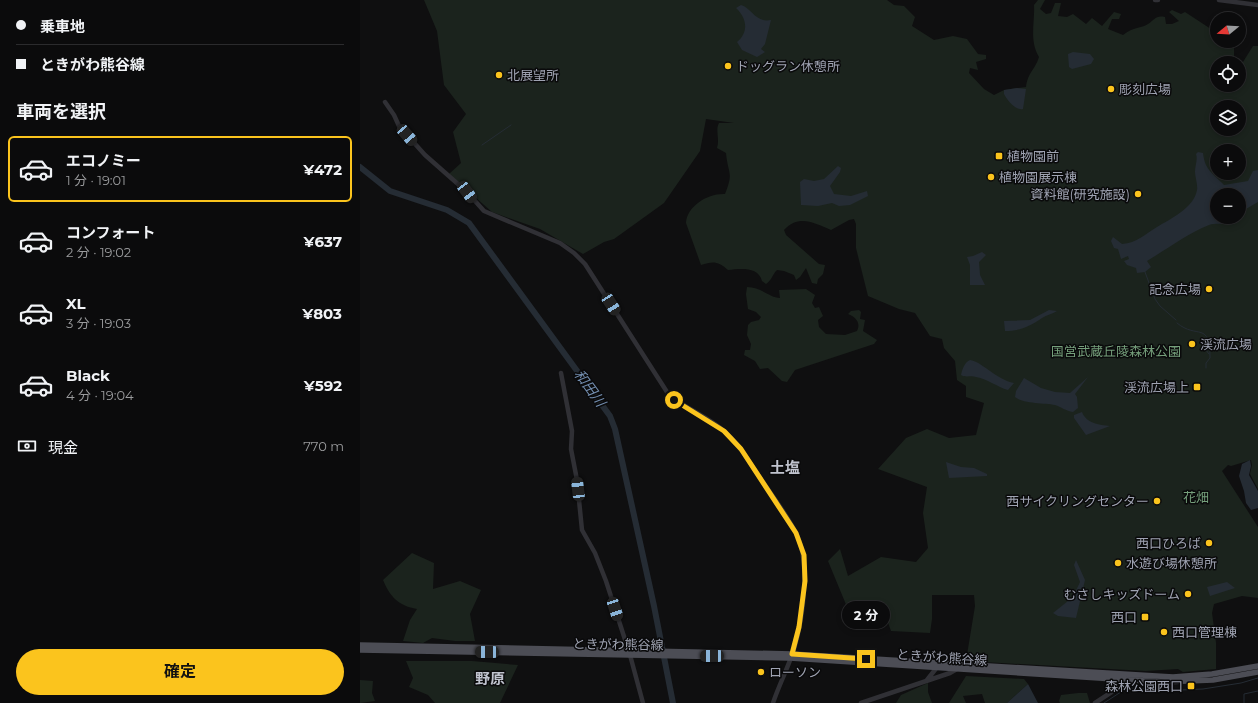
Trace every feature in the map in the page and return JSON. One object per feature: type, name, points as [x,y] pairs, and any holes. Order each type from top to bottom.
[{"type":"main road","name":"ときがわ熊谷線","points":[[360,645],[630,653]]},
{"type":"main road","name":"ときがわ熊谷線","points":[[360,650],[791,656],[943,663],[1126,677],[1174,683],[1200,682],[1258,672]]},
{"type":"main road","name":"ときがわ熊谷線","points":[[791,656],[957,669],[1126,677],[1198,676],[1258,666]]},
{"type":"street","points":[[1219,0],[1258,5]]},
{"type":"street","points":[[385,102],[394,114],[399,126],[425,155],[467,192],[484,210],[501,219],[550,238],[574,253],[592,273],[667,392],[674,400],[724,431],[741,449],[796,533],[804,555],[805,581],[799,627],[791,656],[773,703]]},
{"type":"street","points":[[561,373],[572,431],[571,449],[578,480],[582,530],[601,568],[630,653],[643,703]]},
{"type":"street","points":[[926,681],[936,667],[943,663]]},
{"type":"street","points":[[926,666],[930,670],[931,675]]},
{"type":"street","points":[[861,703],[957,669]]},
{"type":"street","points":[[1095,703],[1122,686],[1126,677]]},
{"type":"green space","name":"国営武蔵丘陵森林公園","points":[[424,0],[887,0],[894,5],[904,6],[915,17],[912,26],[934,40],[953,36],[967,39],[978,54],[986,55],[986,59],[976,62],[978,70],[970,68],[969,73],[984,89],[994,95],[1004,90],[1026,87],[1028,78],[1039,57],[1033,38],[1034,5],[1038,0],[1045,0],[1040,9],[1046,14],[1051,13],[1055,3],[1061,3],[1058,16],[1067,17],[1073,14],[1086,24],[1092,18],[1102,26],[1114,12],[1121,14],[1119,19],[1112,19],[1108,29],[1123,35],[1131,30],[1145,26],[1155,18],[1159,17],[1165,17],[1166,24],[1172,24],[1179,21],[1169,12],[1172,10],[1181,14],[1185,12],[1210,28],[1210,48],[1234,48],[1234,56],[1210,56],[1210,92],[1246,92],[1246,57],[1253,46],[1258,46],[1258,489],[1250,474],[1252,465],[1251,460],[1231,466],[1228,465],[1222,471],[1258,527],[1258,598],[1242,596],[1214,604],[1212,613],[1216,643],[1216,669],[1183,672],[1178,669],[1146,671],[966,661],[975,606],[974,595],[932,595],[932,619],[930,633],[891,631],[886,617],[877,610],[874,616],[852,619],[828,561],[840,549],[848,576],[881,557],[916,562],[928,548],[923,513],[927,487],[878,469],[906,438],[927,429],[949,438],[976,435],[984,403],[966,397],[966,386],[957,380],[955,361],[944,348],[942,339],[930,336],[915,313],[899,309],[868,296],[856,248],[856,224],[854,219],[849,220],[831,230],[807,221],[801,221],[795,222],[784,230],[786,235],[819,264],[825,265],[823,274],[818,279],[817,284],[812,283],[806,268],[796,280],[794,275],[777,270],[770,281],[766,284],[757,273],[753,271],[743,269],[728,270],[718,263],[701,265],[686,223],[687,217],[694,206],[705,198],[718,194],[725,194],[730,173],[726,153],[717,148],[717,129],[719,123],[734,123],[706,119],[700,151],[664,203],[614,239],[604,242],[583,254],[540,229],[492,212],[449,174],[461,163],[453,132],[466,114],[444,85],[437,31]]},
{"type":"green space","points":[[747,287],[752,287],[776,298],[780,298],[779,290],[806,289],[815,295],[812,303],[815,308],[819,307],[823,316],[818,320],[819,327],[826,334],[845,335],[857,331],[857,321],[848,314],[851,311],[859,310],[861,312],[860,319],[865,320],[863,331],[877,340],[874,344],[795,370],[787,382],[782,381],[768,368],[760,369],[755,361],[744,355],[745,350],[750,350],[751,344],[747,335],[748,325],[751,322],[759,320],[761,317],[756,312],[748,309],[746,294]]},
{"type":"green space","points":[[412,553],[434,563],[433,589],[460,581],[481,590],[470,614],[475,641],[455,641],[432,638],[423,643],[403,641],[410,620],[417,609],[405,606],[396,600],[383,580]]},
{"type":"green space","points":[[406,661],[472,661],[518,665],[500,703],[435,703],[428,695],[409,687],[413,678]]},
{"type":"green space","points":[[966,676],[1024,679],[1028,684],[1007,703],[985,703],[982,694],[963,696],[966,703],[949,703]]},
{"type":"green space","points":[[360,680],[373,681],[372,693],[375,701],[360,703]]},
{"type":"green space","points":[[928,683],[928,692],[932,703],[896,703],[901,695]]},
{"type":"green space","points":[[1087,693],[1090,703],[1060,703],[1059,701],[1061,695]]},
{"type":"shaded area","points":[[741,5],[761,19],[771,20],[765,44],[761,49],[765,52],[757,57],[742,50],[737,42],[741,38],[745,29],[742,16],[736,8]]},
{"type":"shaded area","points":[[1073,52],[1090,54],[1094,59],[1091,64],[1072,69],[1069,67],[1068,54]]},
{"type":"shaded area","points":[[1017,88],[1026,89],[1023,109],[1015,107],[1009,102],[1004,94],[1004,90]]},
{"type":"shaded area","points":[[1198,152],[1203,153],[1206,164],[1210,170],[1210,180],[1219,180],[1224,185],[1248,181],[1253,171],[1258,170],[1258,202],[1246,209],[1246,188],[1210,188],[1210,224],[1215,224],[1209,225],[1177,242],[1147,261],[1151,267],[1145,272],[1137,273],[1136,268],[1127,265],[1124,261],[1129,259],[1128,256],[1121,259],[1118,249],[1114,248],[1111,241],[1113,237],[1122,244],[1132,242],[1175,217],[1186,208],[1195,196],[1197,190],[1195,172],[1197,158],[1196,154]]},
{"type":"shaded area","points":[[838,166],[841,168],[840,172],[830,186],[834,194],[851,196],[867,191],[868,196],[850,205],[839,206],[832,203],[818,206],[801,205],[800,182],[804,179],[814,181],[824,179]]},
{"type":"shaded area","points":[[982,252],[986,255],[979,262],[980,275],[985,285],[970,285],[970,265],[967,257]]},
{"type":"shaded area","points":[[1049,310],[1057,311],[1025,328],[1005,331],[1004,321],[1030,320]]},
{"type":"shaded area","points":[[970,360],[1014,383],[1008,390],[974,376],[961,375],[964,366]]},
{"type":"shaded area","points":[[1088,377],[1075,394],[1077,397],[1078,408],[1073,412],[1055,405],[1023,401],[1015,397],[1016,391],[1024,378],[1041,388],[1055,392],[1070,393]]},
{"type":"shaded area","points":[[1082,412],[1090,421],[1097,424],[1110,426],[1086,435],[1074,418],[1074,415]]},
{"type":"shaded area","points":[[1250,460],[1251,466],[1249,475],[1258,491],[1258,508],[1251,510],[1246,503],[1239,476],[1242,464]]},
{"type":"shaded area","points":[[946,462],[961,467],[974,468],[987,474],[987,476],[949,478]]},
{"type":"shaded area","points":[[1076,560],[1085,580],[1076,618],[1058,616],[1053,613],[1073,597],[1080,582],[1074,565]]},
{"type":"shaded area","points":[[1227,582],[1235,588],[1210,596],[1207,587]]},
{"type":"shaded area","points":[[1028,684],[1038,703],[1007,703],[1008,702]]},
{"type":"waterway","points":[[482,145],[511,125]]},
{"type":"waterway","name":"和田川","points":[[360,167],[390,191],[447,210],[469,223],[610,416],[615,429],[654,606],[673,703]]},
{"type":"waterway","points":[[1145,272],[1155,299],[1160,306],[1176,320]]},
{"type":"waterway","points":[[1177,323],[1184,328],[1205,335],[1208,339],[1210,358],[1206,363],[1206,368]]},
{"type":"waterway","points":[[1209,354],[1206,350],[1210,343]]},
{"type":"waterway","points":[[1104,703],[1127,688],[1180,690],[1203,689],[1241,683],[1258,678]]},
{"type":"waterway","points":[[1244,703],[1244,694],[1258,691]]},
{"type":"place","name":"ドッグラン休憩所","points":[[728,66]]},
{"type":"place","name":"北展望所","points":[[499,75]]},
{"type":"place","name":"彫刻広場","points":[[1111,89]]},
{"type":"place","name":"植物園前","points":[[999,156]]},
{"type":"place","name":"植物園展示棟","points":[[991,177]]},
{"type":"place","name":"資料館(研究施設)","points":[[1138,194]]},
{"type":"place","name":"記念広場","points":[[1209,289]]},
{"type":"place","name":"渓流広場","points":[[1192,344]]},
{"type":"place","name":"渓流広場上","points":[[1197,387]]},
{"type":"place","name":"西サイクリングセンター","points":[[1157,501]]},
{"type":"place","name":"西口ひろば","points":[[1209,543]]},
{"type":"place","name":"水遊び場休憩所","points":[[1118,563]]},
{"type":"place","name":"むさしキッズドーム","points":[[1188,594]]},
{"type":"place","name":"西口","points":[[1145,617]]},
{"type":"place","name":"西口管理棟","points":[[1164,632]]},
{"type":"place","name":"ローソン","points":[[761,672]]},
{"type":"place","name":"森林公園西口","points":[[1191,686]]},
{"type":"district","name":"土塩","points":[[785,468]]},
{"type":"district","name":"野原","points":[[490,679]]},
{"type":"route","points":[[674,400],[724,431],[741,449],[796,533],[804,555],[805,581],[797,639],[792,654],[866,659]]},
{"type":"park label","name":"花畑","points":[[1196,497]]}]
